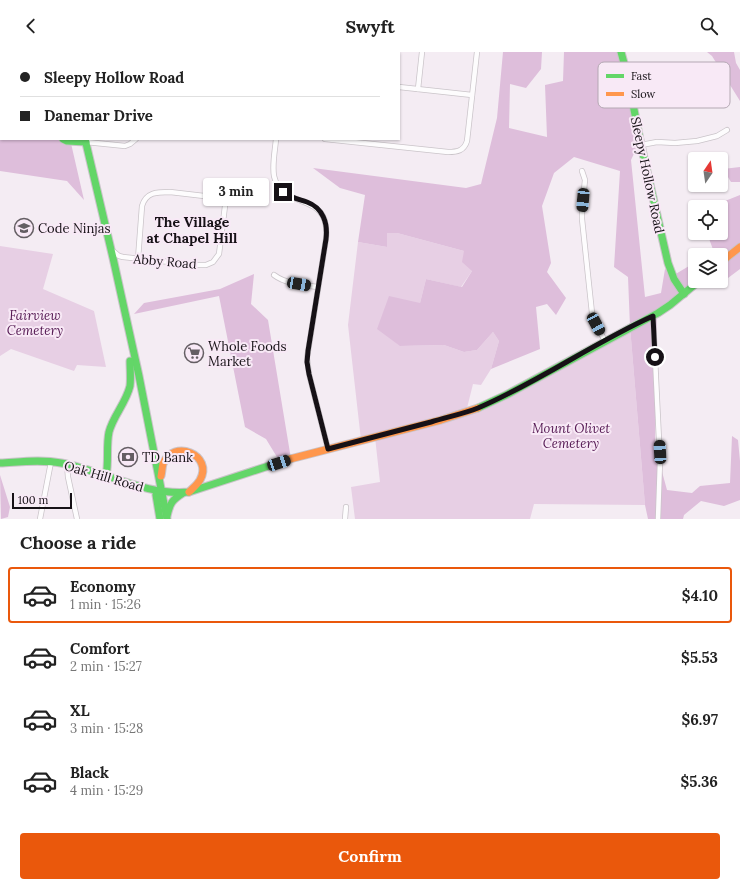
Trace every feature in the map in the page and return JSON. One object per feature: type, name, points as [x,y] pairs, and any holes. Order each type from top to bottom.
[{"type":"main road","name":"Sleepy Hollow Road","points":[[621,52],[624,62]]},
{"type":"main road","name":"Sleepy Hollow Road","points":[[634,108],[669,267],[677,285],[684,294]]},
{"type":"main road","points":[[65,140],[83,141]]},
{"type":"main road","points":[[83,141],[115,270],[141,389],[158,491]]},
{"type":"main road","points":[[83,141],[84,160],[130,360],[164,518]]},
{"type":"main road","points":[[728,256],[740,247]]},
{"type":"main road","points":[[158,491],[172,493],[186,492],[328,449],[467,412],[506,395],[653,316],[670,305],[691,288]]},
{"type":"main road","points":[[106,476],[109,462],[107,452],[108,439],[113,423],[129,390],[131,379],[130,360]]},
{"type":"main road","points":[[158,491],[163,462],[169,455],[182,450],[191,452],[200,460],[202,466],[201,478],[169,505],[164,518]]},
{"type":"main road","name":"Oak Hill Road","points":[[0,463],[51,462],[92,471],[158,491]]},
{"type":"street","points":[[418,89],[422,52]]},
{"type":"street","points":[[334,140],[448,152],[457,152],[462,149],[466,144],[477,52]]},
{"type":"street","points":[[400,87],[472,95]]},
{"type":"street","points":[[641,145],[658,142],[675,143],[697,141],[717,136],[727,130]]},
{"type":"street","points":[[83,141],[127,145],[134,140]]},
{"type":"street","points":[[276,140],[274,170],[277,184],[283,192],[291,197],[316,207],[326,222],[326,239],[307,362],[328,449]]},
{"type":"street","points":[[582,171],[585,180],[582,219],[591,302],[594,317],[605,341]]},
{"type":"street","points":[[138,259],[142,206],[151,194],[158,192],[170,192],[247,201]]},
{"type":"street","name":"Abby Road","points":[[109,246],[116,254],[123,257],[206,265],[213,262],[219,254],[226,198]]},
{"type":"street","name":"Abby Road","points":[[115,270],[118,260],[123,257]]},
{"type":"street","points":[[274,275],[285,282],[318,287]]},
{"type":"street","points":[[653,316],[660,461],[658,519]]},
{"type":"street","points":[[40,519],[51,462]]},
{"type":"street","points":[[67,465],[68,477],[78,519]]},
{"type":"street","points":[[345,519],[346,507]]},
{"type":"green space","name":"Mount Olivet Cemetery","points":[[387,232],[397,233],[464,251],[472,271],[461,287],[426,279],[420,303],[400,346],[444,345],[464,352],[477,350],[493,332],[499,341],[491,369],[481,385],[473,384],[466,412],[630,327],[645,505],[534,504],[530,519],[355,519],[351,487],[380,482],[375,437],[361,440],[348,325],[358,242],[387,247]]},
{"type":"green space","name":"Fairview Cemetery","points":[[0,246],[53,254],[43,289],[94,311],[106,367],[77,365],[74,371],[11,349],[0,356]]},
{"type":"shaded area","points":[[503,52],[542,52],[541,69],[526,88],[510,84],[509,128],[547,137],[545,85],[563,81],[564,52],[620,52],[622,62],[598,62],[598,108],[633,108],[640,141],[631,160],[645,297],[661,293],[665,269],[674,275],[688,267],[688,287],[657,312],[655,446],[667,490],[692,493],[700,486],[730,483],[732,436],[738,440],[740,461],[740,500],[724,506],[701,501],[684,515],[683,519],[648,519],[645,505],[630,327],[628,277],[614,267],[620,171],[574,157],[554,173],[542,206],[551,263],[547,272],[566,298],[556,315],[547,304],[536,307],[540,349],[491,369],[499,341],[493,332],[477,350],[464,352],[444,345],[400,346],[377,329],[389,296],[420,303],[426,279],[462,287],[472,271],[462,262],[464,251],[397,233],[387,233],[387,247],[358,242],[365,195],[340,188],[313,168],[466,188],[481,184],[497,118]]},
{"type":"shaded area","points":[[707,52],[734,52],[736,63],[740,70],[740,101],[730,85],[730,62],[716,62]]},
{"type":"shaded area","points":[[0,140],[70,140],[84,200],[67,181],[0,171]]},
{"type":"shaded area","points":[[740,167],[740,182],[731,182],[728,177],[728,168]]},
{"type":"shaded area","points":[[740,195],[740,269],[728,278],[728,248],[712,248],[710,240],[728,240],[728,200]]},
{"type":"shaded area","points":[[254,274],[251,304],[268,320],[291,459],[280,462],[266,439],[245,427],[219,296],[134,314],[144,303],[220,289]]},
{"type":"shaded area","points":[[0,475],[10,507],[8,517],[1,519]]},
{"type":"traffic: fast","points":[[621,52],[624,62]]},
{"type":"traffic: fast","points":[[634,108],[668,263],[674,279],[684,294]]},
{"type":"traffic: fast","points":[[65,140],[86,142]]},
{"type":"traffic: fast","points":[[85,140],[139,376],[167,519]]},
{"type":"traffic: fast","points":[[478,408],[506,395],[658,313],[691,288]]},
{"type":"traffic: fast","points":[[106,476],[109,432],[113,420],[126,398],[130,386],[130,361]]},
{"type":"traffic: fast","points":[[0,463],[38,461],[61,463],[141,487],[173,492],[189,492],[290,459]]},
{"type":"traffic: fast","points":[[167,516],[172,502],[183,493]]},
{"type":"traffic: fast","points":[[156,495],[160,519]]},
{"type":"traffic: slow","points":[[728,256],[740,247]]},
{"type":"traffic: slow","points":[[290,459],[441,420],[478,408]]},
{"type":"traffic: slow","points":[[161,476],[163,464],[168,456],[175,452],[183,451],[190,453],[197,457],[202,463],[203,471],[199,482],[189,492]]},
{"type":"place","name":"Code Ninjas","points":[[24,228]]},
{"type":"place","name":"Whole Foods Market","points":[[194,353]]},
{"type":"place","name":"TD Bank","points":[[128,457]]},
{"type":"district","name":"The Village at Chapel Hill","points":[[192,230]]},
{"type":"route","points":[[283,192],[295,199],[304,201],[316,207],[322,214],[327,226],[307,362],[328,449],[441,420],[478,408],[506,395],[639,322],[653,316],[655,357]]}]
